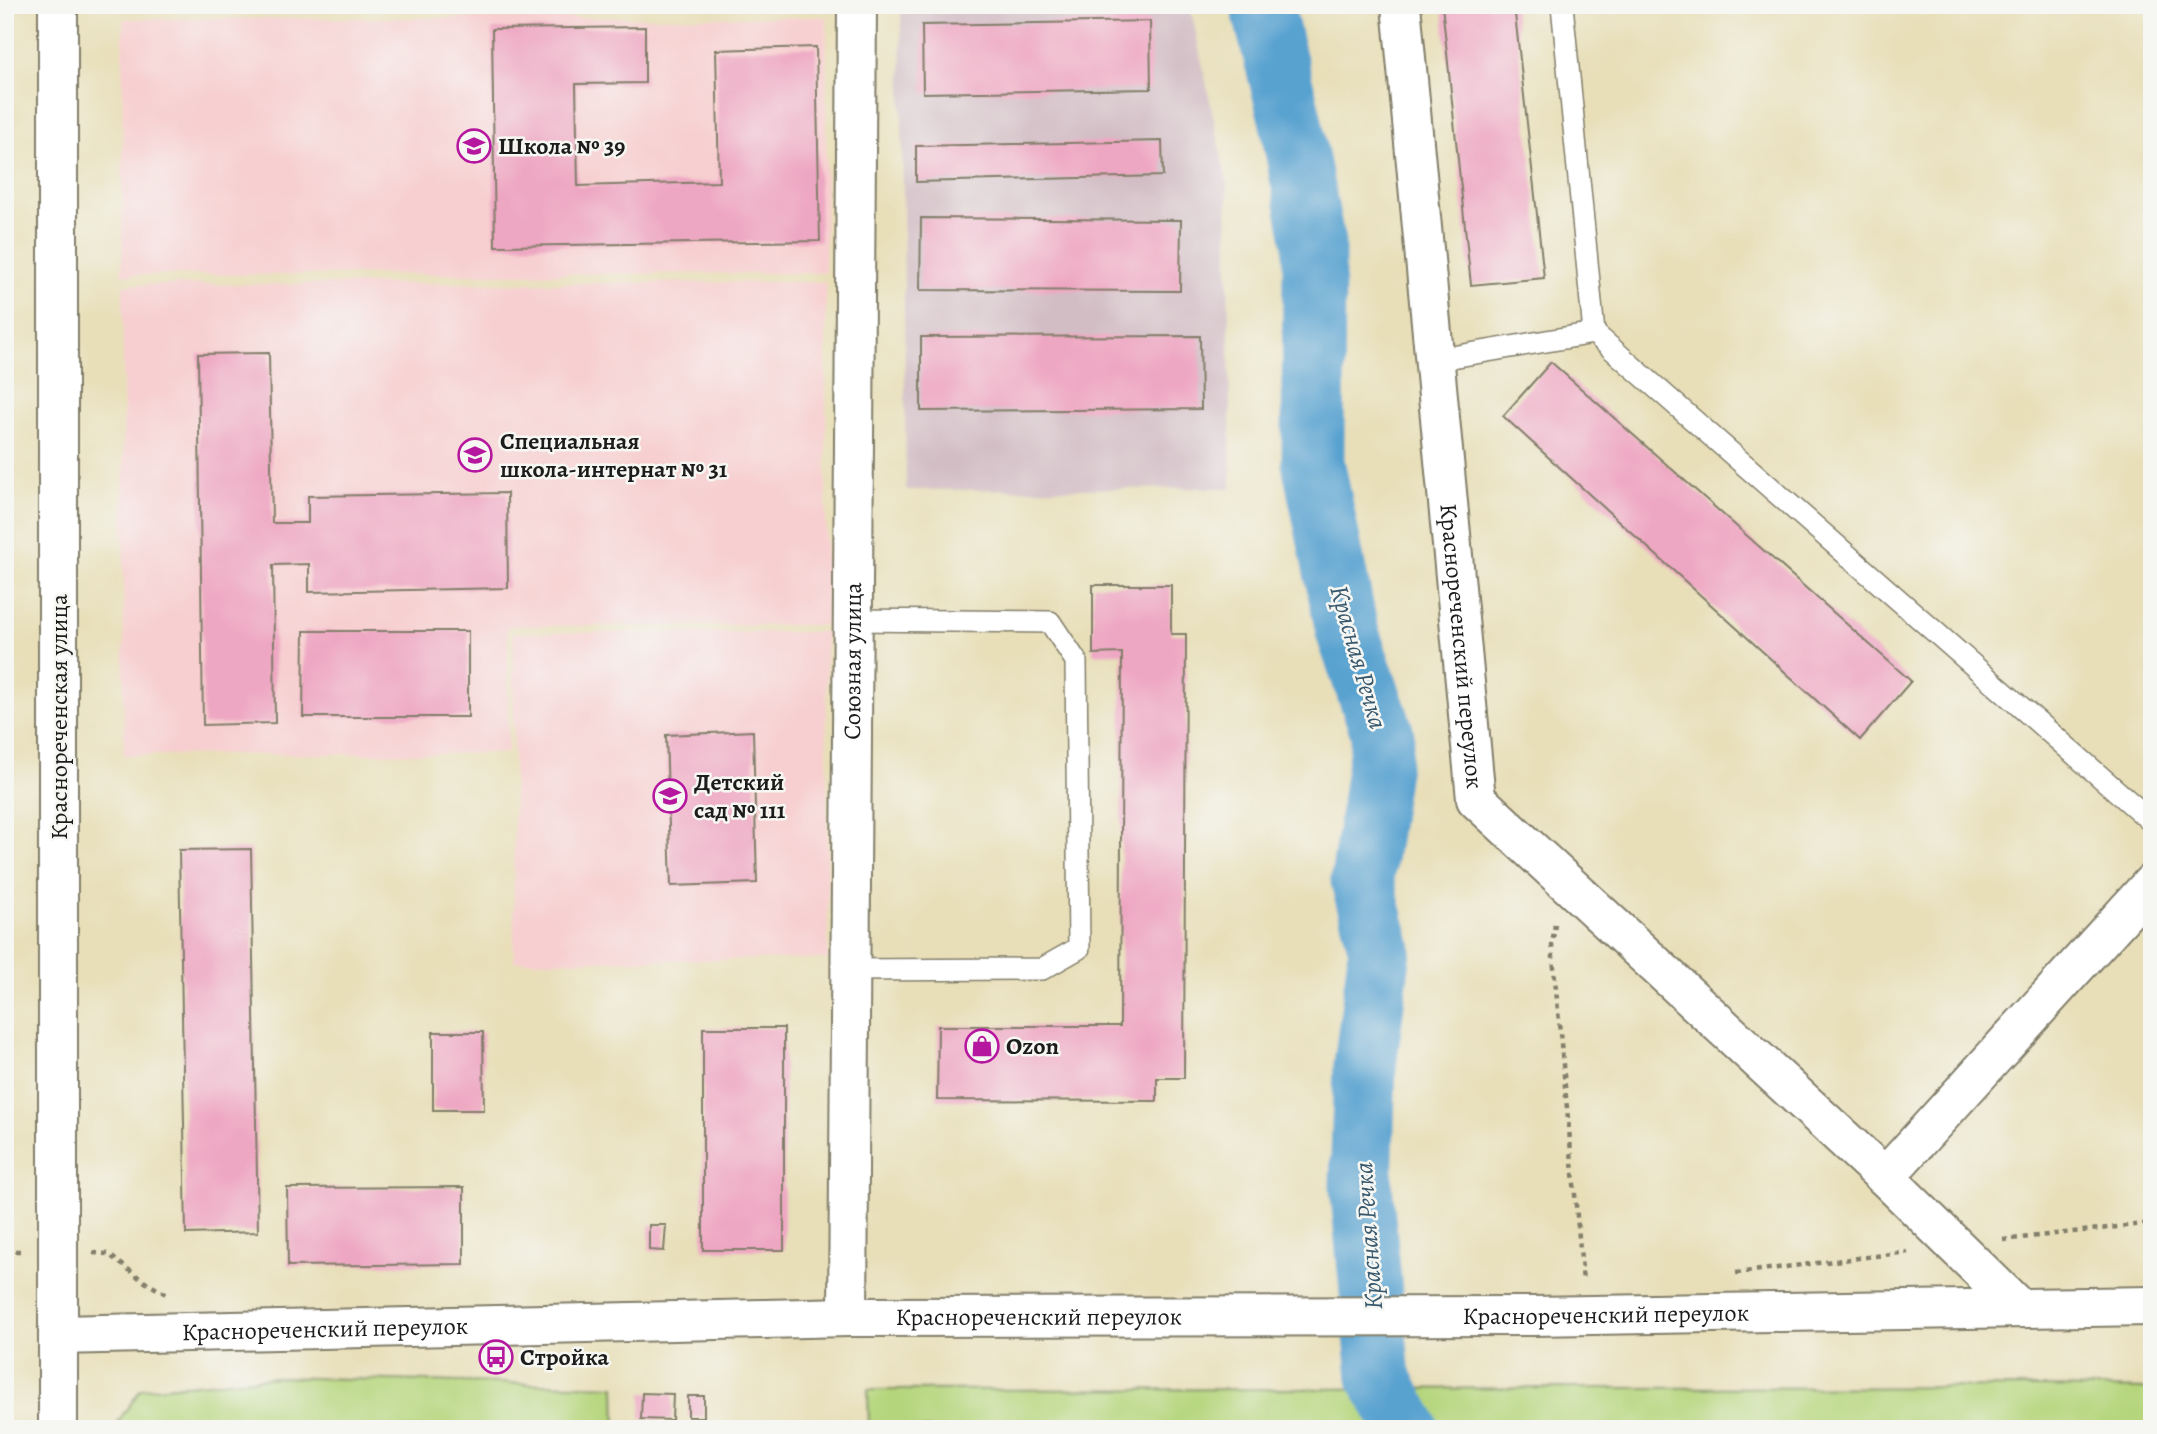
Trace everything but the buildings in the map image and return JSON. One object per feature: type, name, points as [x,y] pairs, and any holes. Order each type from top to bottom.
[{"type":"street","name":"Краснореченская улица","points":[[58,5],[58,1429]]},
{"type":"street","name":"Союзная улица","points":[[848,1317],[858,5]]},
{"type":"street","name":"Краснореченский переулок","points":[[1401,5],[1476,799],[1885,1177],[2018,1307]]},
{"type":"street","points":[[1885,1177],[2152,883]]},
{"type":"street","name":"Краснореченский переулок","points":[[59,1335],[848,1317],[1532,1316],[2152,1306]]},
{"type":"lane","points":[[1562,5],[1594,332],[2152,822]]},
{"type":"lane","points":[[1434,360],[1594,332]]},
{"type":"lane","points":[[850,970],[1042,969],[1079,948],[1076,661],[1057,632],[1050,622],[853,620]]},
{"type":"path","points":[[1561,878],[1552,946],[1583,1285]]},
{"type":"shaded area","points":[[901,5],[1190,5],[1227,183],[1231,488],[906,490]]},
{"type":"shaded area","name":"Школа № 39","points":[[827,17],[825,273],[122,275],[123,19]]},
{"type":"shaded area","name":"Специальная школа-интернат № 31","points":[[826,282],[826,625],[508,626],[508,753],[124,755],[123,285]]},
{"type":"shaded area","name":"Детский сад № 111","points":[[826,632],[828,959],[514,961],[513,633]]},
{"type":"green space","points":[[276,1377],[615,1386],[616,1429],[113,1429],[141,1389]]},
{"type":"green space","points":[[2152,1389],[2152,1429],[869,1429],[868,1390]]},
{"type":"waterway","name":"Красная Речка","points":[[1262,5],[1290,118],[1314,244],[1313,462],[1347,631],[1383,735],[1362,880],[1380,949],[1365,1065],[1361,1185],[1379,1377],[1408,1429]]},
{"type":"place","name":"Школа № 39","points":[[474,146]]},
{"type":"place","name":"Специальная школа-интернат № 31","points":[[475,455]]},
{"type":"place","name":"Детский сад № 111","points":[[670,796]]},
{"type":"place","name":"Ozon","points":[[982,1046]]},
{"type":"place","name":"Стройка","points":[[496,1357]]}]
